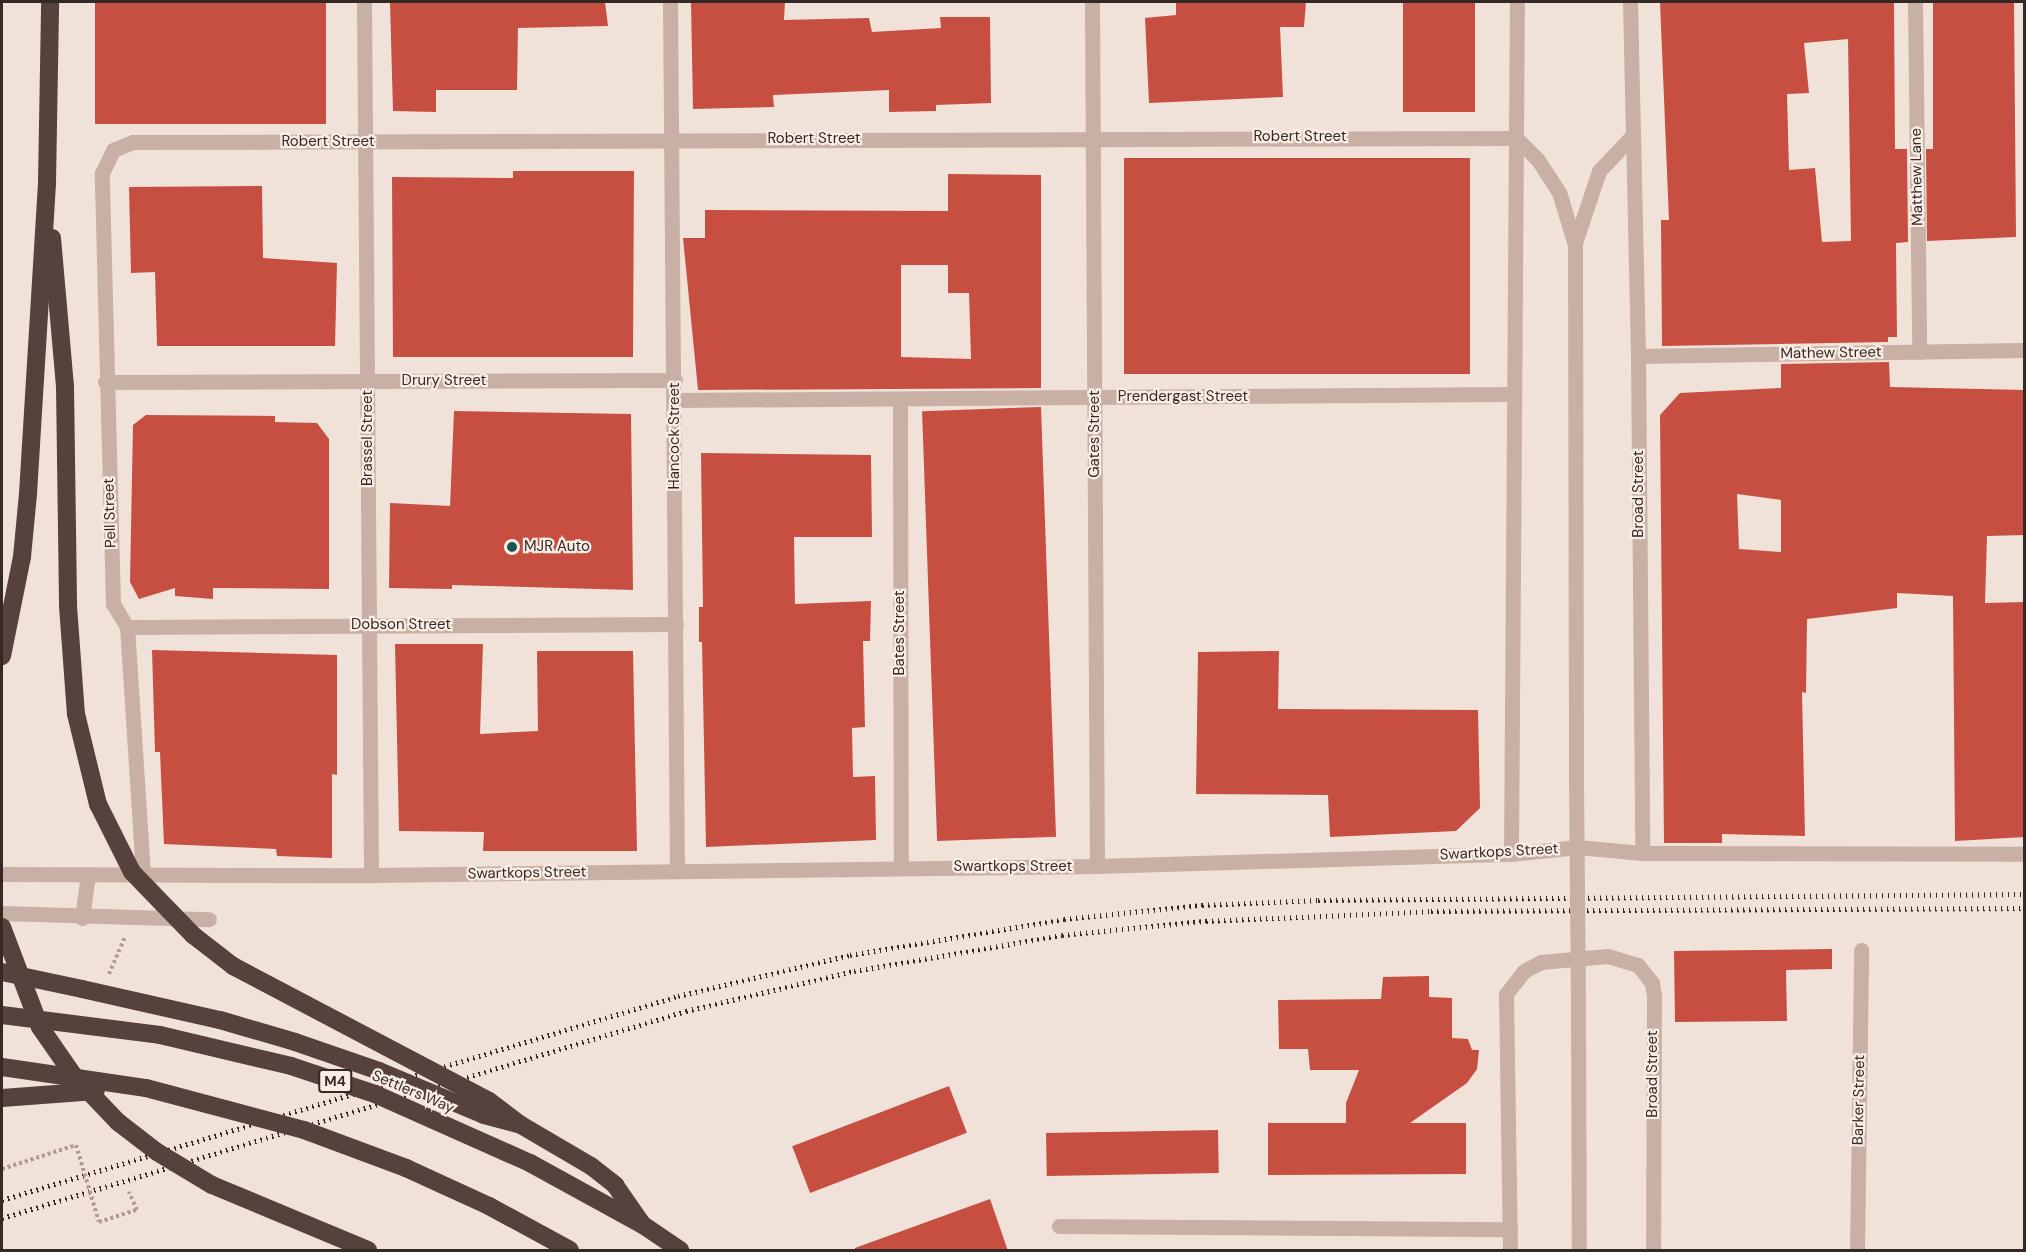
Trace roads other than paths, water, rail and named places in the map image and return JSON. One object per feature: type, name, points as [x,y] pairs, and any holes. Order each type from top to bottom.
[{"type":"highway","points":[[2,656],[22,556],[47,182],[50,2]]},
{"type":"highway","points":[[47,182],[65,386],[68,606],[76,714],[98,804],[132,872],[193,935],[233,966],[489,1101],[521,1125],[591,1166],[615,1185],[643,1225]]},
{"type":"highway","points":[[2,927],[40,1027],[74,1076],[118,1122],[157,1152],[212,1185],[368,1251]]},
{"type":"highway","points":[[2,972],[220,1020],[295,1042],[379,1071],[484,1115],[521,1125]]},
{"type":"highway","name":"Settlers Way","points":[[2,1015],[160,1035],[333,1080],[472,1136],[643,1225],[680,1251]]},
{"type":"highway","points":[[2,1067],[146,1088],[304,1130],[406,1168],[489,1206],[570,1251]]},
{"type":"highway","points":[[2,1098],[146,1088]]},
{"type":"street","name":"Brassel Street","points":[[364,2],[371,875]]},
{"type":"street","name":"Hancock Street","points":[[670,2],[669,140],[675,380],[677,872]]},
{"type":"street","name":"Gates Street","points":[[1092,2],[1097,866]]},
{"type":"street","points":[[1511,854],[1512,394],[1517,2]]},
{"type":"street","name":"Broad Street","points":[[1630,2],[1638,356],[1642,853]]},
{"type":"street","name":"Matthew Lane","points":[[1915,2],[1919,352]]},
{"type":"street","points":[[1575,245],[1599,171],[1633,135]]},
{"type":"street","name":"Robert Street","points":[[113,150],[133,142],[1092,137],[1516,138]]},
{"type":"street","points":[[1516,138],[1538,160],[1559,192],[1575,245],[1579,1251]]},
{"type":"street","name":"Pell Street","points":[[113,150],[102,174],[105,382],[113,604],[127,627],[144,874]]},
{"type":"street","name":"Mathew Street","points":[[1638,356],[2025,350]]},
{"type":"street","name":"Drury Street","points":[[105,382],[675,380]]},
{"type":"street","name":"Prendergast Street","points":[[675,400],[1512,394]]},
{"type":"street","name":"Bates Street","points":[[900,399],[901,868]]},
{"type":"street","name":"Dobson Street","points":[[127,627],[676,624]]},
{"type":"street","name":"Swartkops Street","points":[[2,874],[371,875],[1097,866],[1511,854],[1578,847],[1642,853],[2025,854]]},
{"type":"street","points":[[82,918],[88,874]]},
{"type":"street","points":[[2,913],[82,918],[209,919]]},
{"type":"street","name":"Barker Street","points":[[1857,1251],[1861,950]]},
{"type":"street","name":"Broad Street","points":[[1510,1251],[1506,994],[1524,971],[1541,962],[1608,956],[1638,965],[1652,983],[1654,995],[1653,1251]]},
{"type":"street","points":[[1059,1226],[1510,1229]]},
{"type":"railway","points":[[2,1200],[678,996],[850,955],[1064,919],[1202,905],[1318,900],[2024,894]]},
{"type":"railway","points":[[2,1218],[686,1011],[854,971],[1062,935],[1206,921],[1431,911],[2024,908]]},
{"type":"place","name":"MJR Auto","points":[[512,547]]}]
